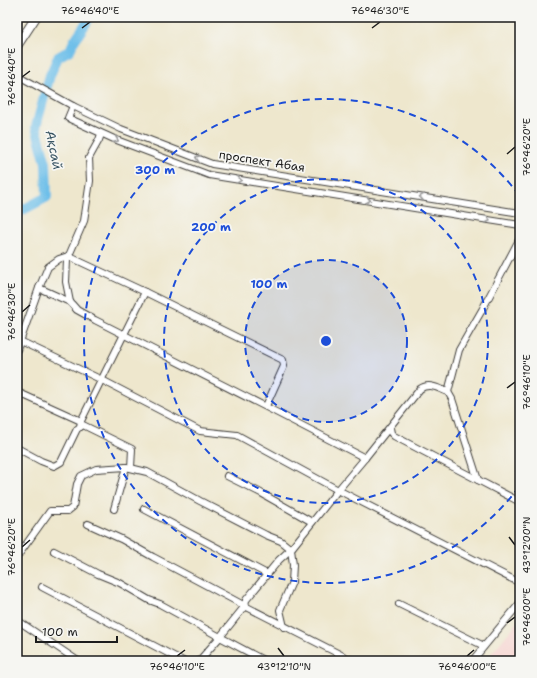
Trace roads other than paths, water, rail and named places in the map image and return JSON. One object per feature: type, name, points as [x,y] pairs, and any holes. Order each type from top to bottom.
[{"type":"main road","points":[[17,46],[36,17]]},
{"type":"street","name":"проспект Абая","points":[[18,76],[73,106],[121,129],[212,164],[520,213]]},
{"type":"street","name":"проспект Абая","points":[[73,106],[68,118],[102,134],[210,175],[520,225]]},
{"type":"street","points":[[70,302],[66,282],[68,256],[84,221],[90,181],[89,158],[102,134]]},
{"type":"street","points":[[448,392],[459,350],[486,303],[520,238]]},
{"type":"street","points":[[17,350],[48,267],[59,259],[68,256],[283,360],[284,366],[266,406]]},
{"type":"street","points":[[39,288],[70,302],[77,310],[124,335],[266,406],[365,458]]},
{"type":"street","points":[[17,448],[54,466],[61,462],[145,292]]},
{"type":"street","points":[[20,341],[102,380],[200,430],[237,435],[338,490],[520,583]]},
{"type":"street","points":[[199,661],[245,606],[246,600],[267,574],[291,549],[420,389],[424,386],[428,385],[448,392],[452,399],[478,480]]},
{"type":"street","points":[[17,392],[132,449],[129,467],[114,509]]},
{"type":"street","points":[[390,428],[391,433],[394,436],[520,502]]},
{"type":"street","points":[[17,557],[50,511],[68,511],[73,507],[77,484],[81,476],[96,469],[129,467],[146,472],[200,501],[281,541],[291,549],[293,565],[292,582],[280,610],[284,626]]},
{"type":"street","points":[[227,476],[261,493],[312,522]]},
{"type":"street","points":[[144,509],[267,574]]},
{"type":"street","points":[[88,524],[121,539],[245,606],[353,661]]},
{"type":"street","points":[[54,552],[98,574],[120,583],[149,600],[160,604],[265,661]]},
{"type":"street","points":[[42,587],[183,661]]},
{"type":"street","points":[[399,604],[484,646]]},
{"type":"street","points":[[472,661],[520,604]]},
{"type":"street","points":[[17,620],[78,661]]},
{"type":"waterway","name":"Ақсай","points":[[17,215],[17,213],[47,197],[46,163],[36,127],[50,75],[58,57],[70,50],[89,17]]}]
